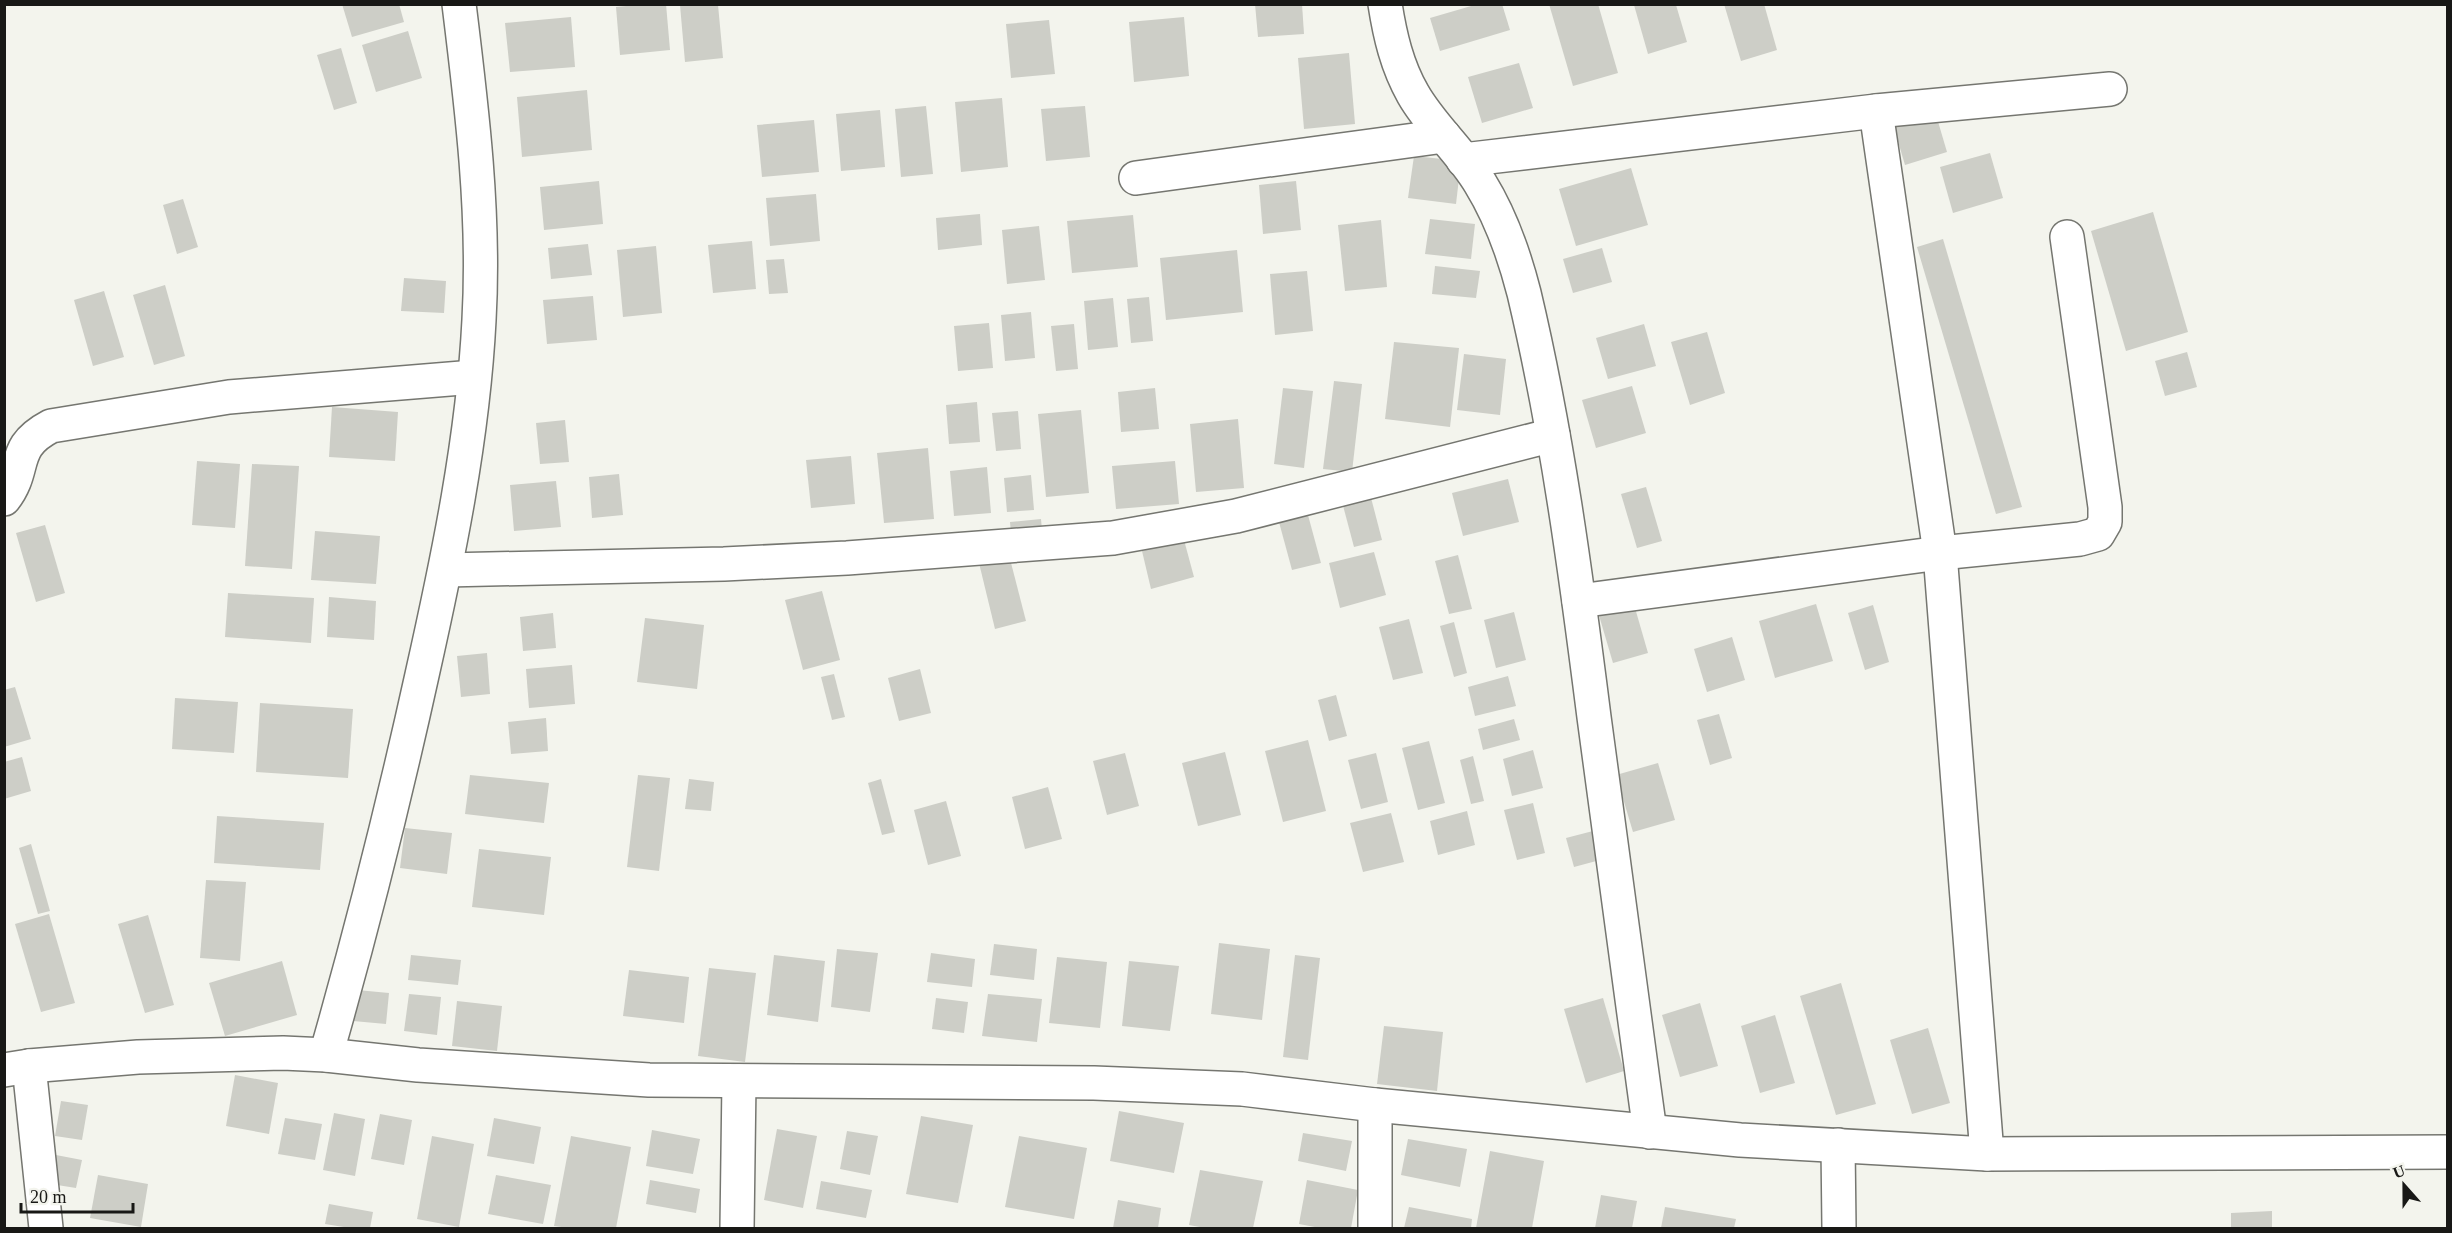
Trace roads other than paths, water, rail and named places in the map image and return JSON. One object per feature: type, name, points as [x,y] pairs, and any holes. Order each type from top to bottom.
[{"type":"street","points":[[326,1054],[366,917],[446,570],[474,377],[479,320],[478,208],[473,120],[459,4]]},
{"type":"street","points":[[1385,4],[1397,59],[1413,95],[1479,181],[1509,242],[1523,292],[1553,435],[1579,601],[1650,1132]]},
{"type":"street","points":[[1136,178],[2110,89]]},
{"type":"street","points":[[1876,111],[1940,553],[1987,1154]]},
{"type":"street","points":[[1579,601],[1940,553],[2080,539],[2098,534],[2103,528],[2104,507],[2067,237]]},
{"type":"street","points":[[4,498],[12,486],[27,443],[34,435],[51,426],[229,397],[474,377]]},
{"type":"street","points":[[446,570],[735,564],[1113,538],[1236,516],[1553,435]]},
{"type":"street","points":[[46,1228],[17,1068],[138,1057],[230,1053],[326,1054],[418,1065],[649,1080],[1094,1083],[1242,1089],[1376,1105],[1740,1140],[1987,1154],[2448,1152]]},
{"type":"street","points":[[737,1228],[739,1081]]},
{"type":"street","points":[[1375,1228],[1376,1105]]},
{"type":"street","points":[[1838,1145],[1839,1228]]}]
